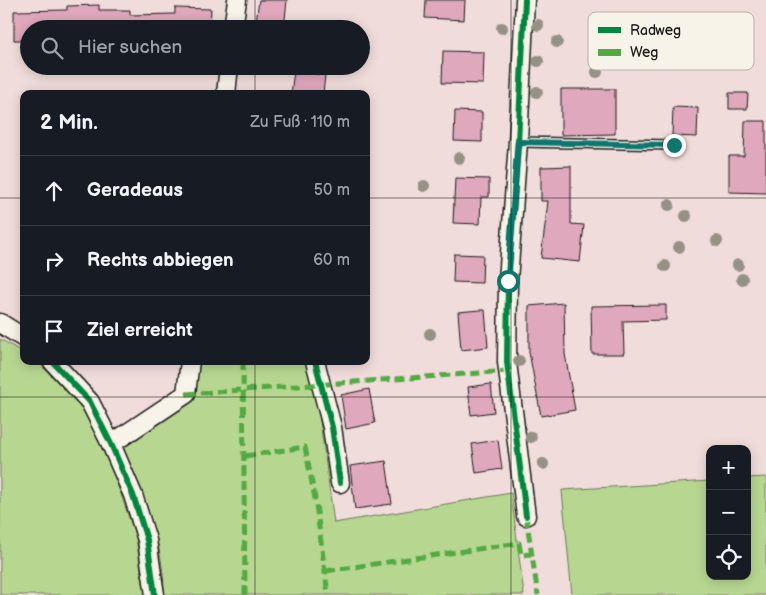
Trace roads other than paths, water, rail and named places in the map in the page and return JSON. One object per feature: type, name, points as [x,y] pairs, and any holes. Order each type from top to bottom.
[{"type":"street","points":[[234,20],[237,0]]},
{"type":"street","points":[[525,0],[518,142],[508,281],[507,362],[526,516]]},
{"type":"street","points":[[226,90],[228,75]]},
{"type":"street","points":[[0,323],[20,336]]},
{"type":"street","points":[[56,365],[90,402],[111,444],[133,495],[147,540],[155,595]]},
{"type":"street","points":[[111,444],[186,394],[190,365]]},
{"type":"street","points":[[316,365],[332,428],[340,483]]},
{"type":"lane","points":[[518,142],[674,145]]}]
